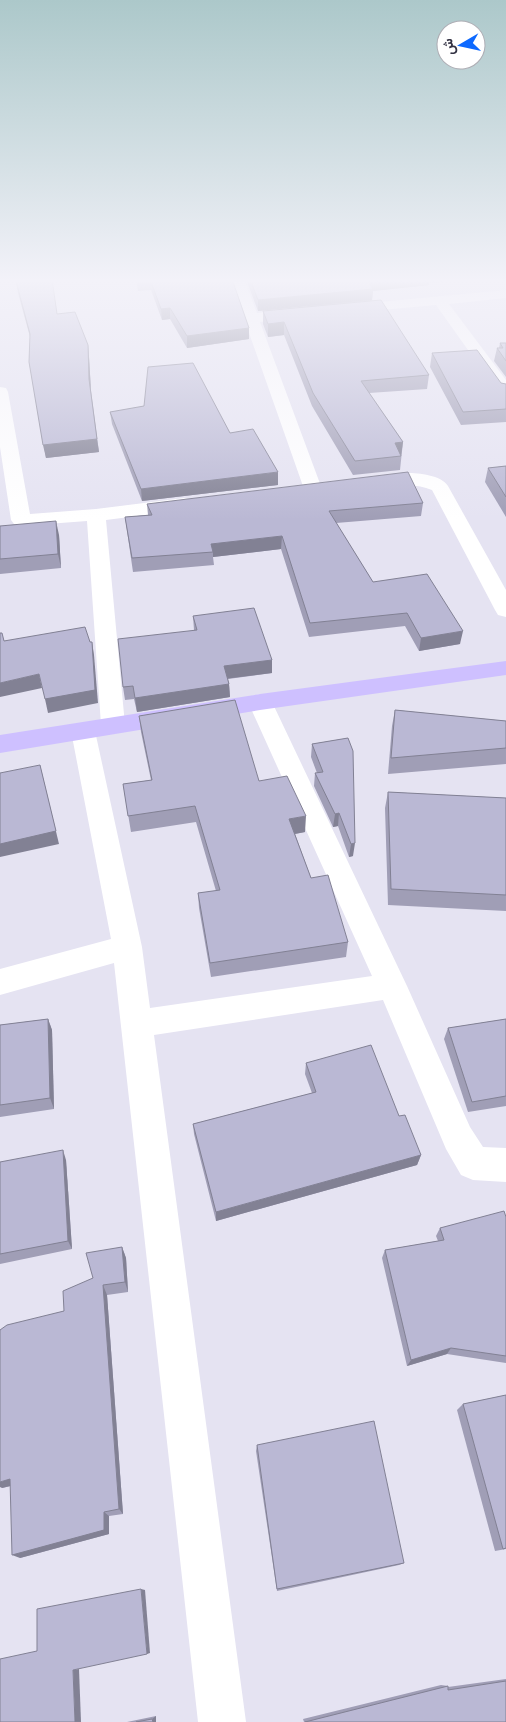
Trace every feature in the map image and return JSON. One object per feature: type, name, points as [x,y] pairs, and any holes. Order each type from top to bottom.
[{"type":"street","points":[[271,359],[332,486]]},
{"type":"street","points":[[483,359],[506,391]]},
{"type":"street","points":[[0,392],[21,520]]},
{"type":"street","points":[[294,491],[408,477],[426,479],[439,486],[506,610]]},
{"type":"street","points":[[0,523],[96,515],[205,502]]},
{"type":"street","points":[[96,515],[98,728],[127,948],[222,1722]]},
{"type":"street","points":[[0,744],[260,702],[506,668]]},
{"type":"street","points":[[260,702],[392,986],[458,1138],[473,1163],[506,1165]]},
{"type":"street","points":[[0,982],[127,948]]},
{"type":"street","points":[[136,1024],[392,986]]},
{"type":"building","points":[[29,359],[88,359],[89,379],[97,439],[43,445]]},
{"type":"building","points":[[299,359],[419,359],[429,375],[361,381],[403,442],[395,443],[401,456],[355,461],[313,393]]},
{"type":"building","points":[[435,359],[484,359],[501,383],[506,384],[506,409],[463,412]]},
{"type":"building","points":[[193,363],[230,433],[253,429],[278,472],[141,489],[110,412],[144,406],[148,367]]},
{"type":"building","points":[[506,466],[506,497],[488,468]]},
{"type":"building","points":[[408,472],[423,503],[329,511],[373,582],[427,574],[463,631],[421,638],[407,613],[310,623],[282,536],[211,544],[213,552],[132,558],[125,517],[152,515],[147,504]]},
{"type":"building","points":[[56,521],[58,554],[0,559],[0,526]]},
{"type":"building","points":[[254,608],[272,660],[224,666],[229,684],[135,698],[133,686],[123,687],[118,639],[197,630],[193,616]]},
{"type":"building","points":[[85,627],[90,642],[92,642],[95,690],[45,699],[39,674],[0,683],[0,633],[2,633],[4,641]]},
{"type":"building","points":[[235,700],[259,781],[287,776],[306,816],[289,819],[311,878],[328,875],[348,942],[210,963],[198,893],[220,890],[195,806],[128,816],[123,784],[152,780],[139,716]]},
{"type":"building","points":[[395,710],[506,721],[506,748],[391,758]]},
{"type":"building","points":[[348,738],[353,751],[355,843],[351,844],[339,813],[335,814],[315,773],[323,772],[312,744]]},
{"type":"building","points":[[40,765],[56,831],[0,844],[0,773]]},
{"type":"building","points":[[388,792],[506,798],[506,895],[391,889]]},
{"type":"building","points":[[48,1019],[50,1098],[0,1105],[0,1025]]},
{"type":"building","points":[[506,1019],[506,1096],[472,1102],[448,1028]]},
{"type":"building","points":[[371,1045],[399,1116],[405,1115],[421,1155],[216,1212],[193,1124],[316,1092],[306,1063]]},
{"type":"building","points":[[63,1150],[68,1241],[0,1254],[0,1162]]},
{"type":"building","points":[[504,1211],[506,1217],[506,1356],[451,1348],[411,1360],[385,1250],[444,1240],[440,1228]]},
{"type":"building","points":[[122,1247],[125,1282],[103,1285],[119,1509],[104,1512],[104,1530],[12,1555],[10,1479],[0,1482],[0,1330],[7,1325],[64,1311],[63,1291],[93,1278],[86,1253]]},
{"type":"building","points":[[506,1395],[506,1548],[503,1549],[463,1404]]},
{"type":"building","points":[[374,1421],[404,1563],[277,1589],[257,1445]]},
{"type":"building","points":[[141,1589],[147,1654],[73,1670],[75,1722],[0,1722],[0,1659],[37,1651],[37,1609]]},
{"type":"building","points":[[506,1681],[506,1722],[305,1722],[448,1686],[448,1690]]},
{"type":"building","points":[[152,1719],[153,1722],[136,1722]]}]
